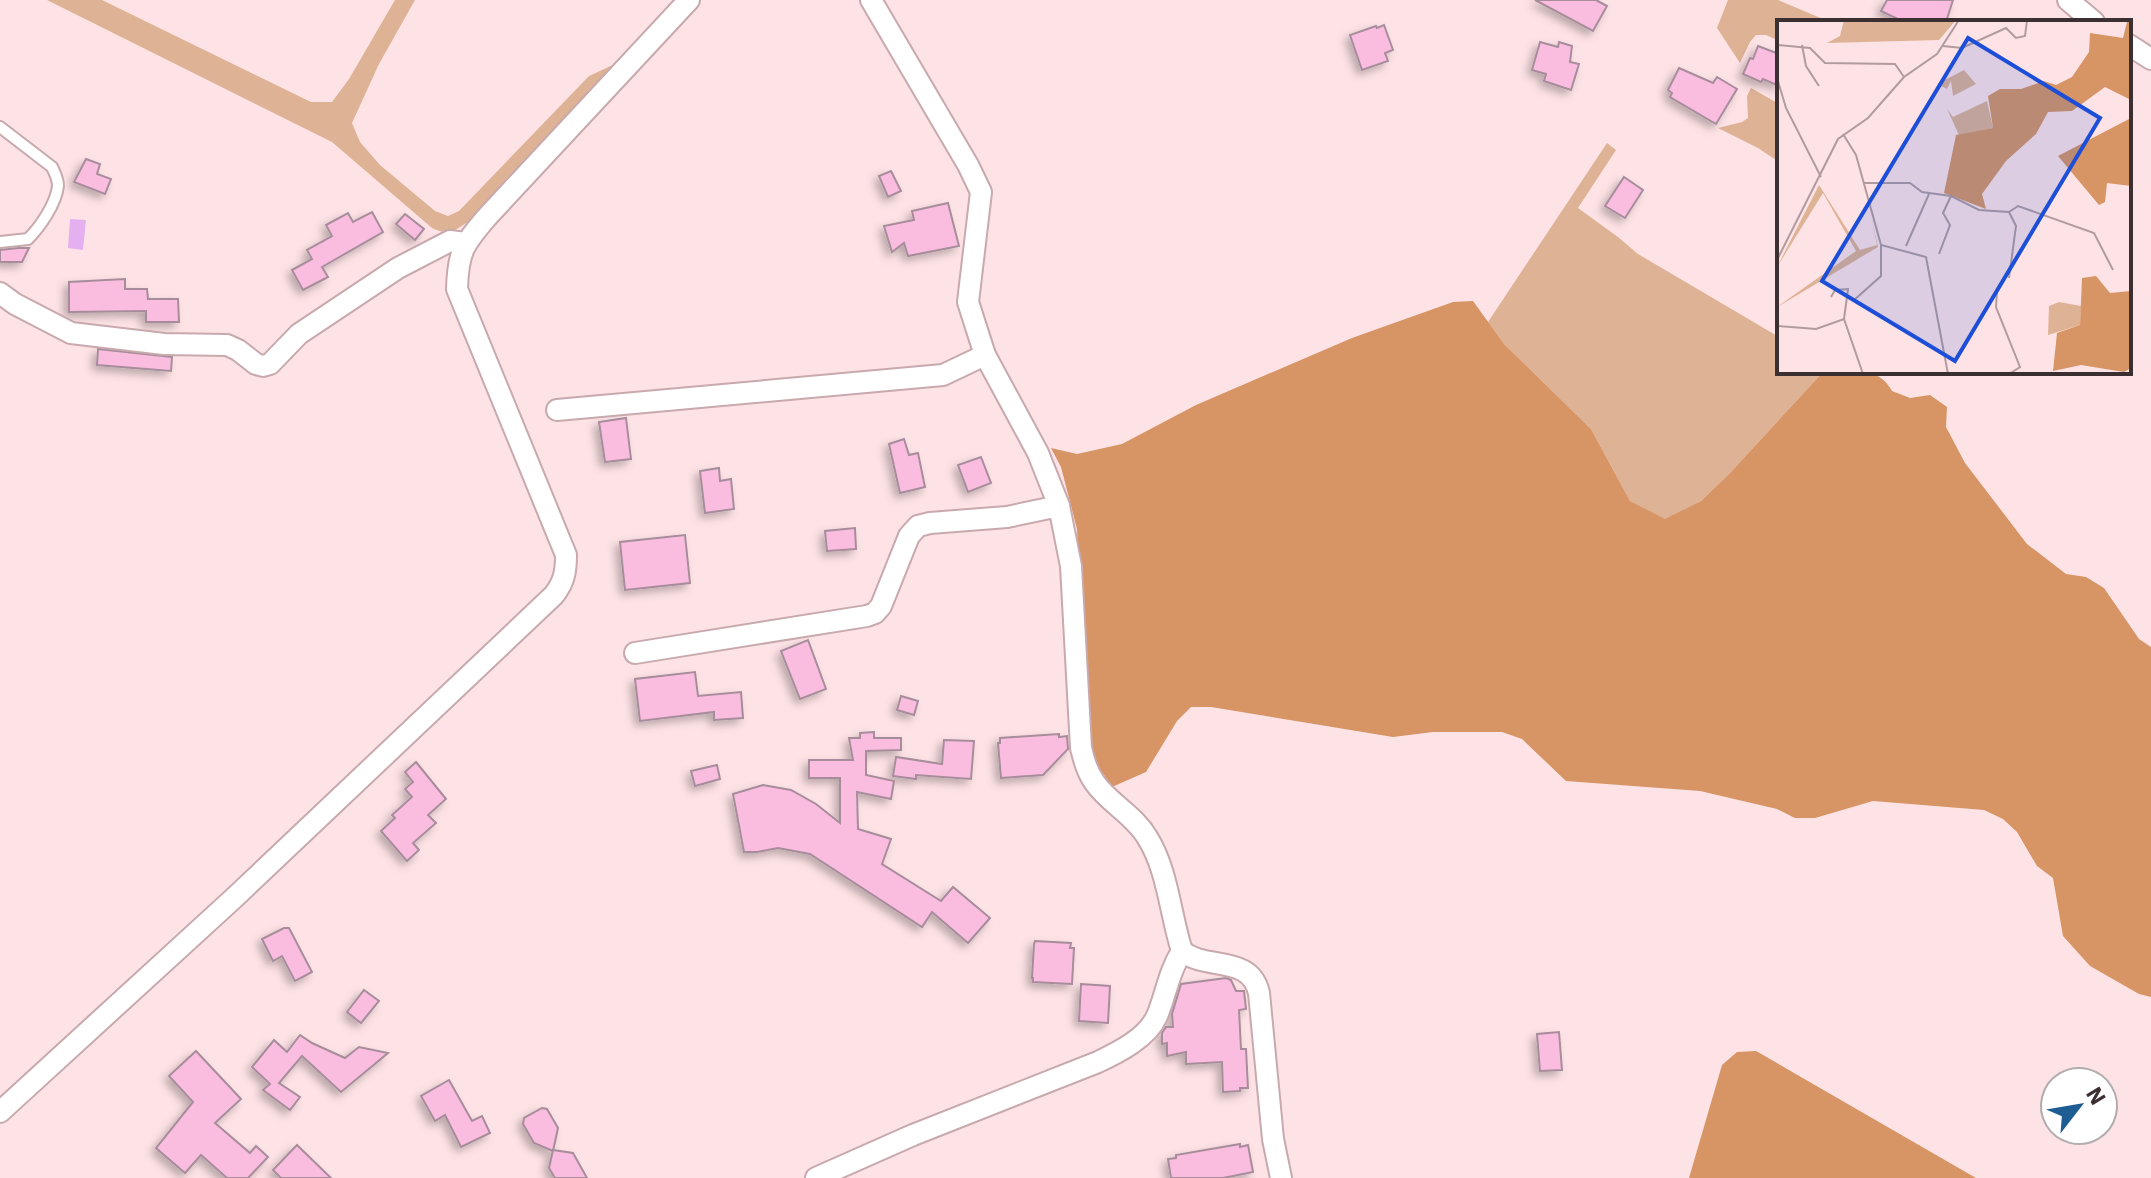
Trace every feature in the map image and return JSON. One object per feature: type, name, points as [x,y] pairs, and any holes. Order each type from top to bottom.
[{"type":"street","points":[[0,1112],[246,887],[554,595],[562,584],[566,555],[457,289],[458,267],[465,243],[487,217],[689,0]]},
{"type":"street","points":[[871,0],[981,192],[968,302],[985,355],[1038,453],[1059,506],[1071,566],[1081,748],[1087,769],[1096,785],[1146,834],[1155,852],[1182,951],[1191,958],[1223,963],[1248,972],[1257,981],[1273,1139],[1281,1178]]},
{"type":"street","points":[[2068,0],[2092,20]]},
{"type":"street","points":[[2131,46],[2151,59]]},
{"type":"street","points":[[0,293],[71,333],[164,344],[227,345],[263,366],[270,364],[299,334],[398,268],[450,241],[465,243]]},
{"type":"street","points":[[557,410],[943,375],[985,355]]},
{"type":"street","points":[[635,653],[875,613],[887,594],[909,536],[918,526],[1007,517],[1059,506]]},
{"type":"street","points":[[816,1178],[1122,1050],[1156,1019],[1173,965],[1182,951]]},
{"type":"lane","points":[[0,127],[52,167],[58,186],[54,200],[28,239],[0,242]]},
{"type":"shaded area","points":[[47,0],[102,0],[311,102],[332,102],[395,0],[415,0],[379,64],[352,123],[360,142],[380,165],[435,211],[448,216],[459,211],[589,76],[615,64],[468,222],[455,230],[442,232],[432,228],[332,142]]},
{"type":"shaded area","points":[[1728,0],[1778,0],[1825,20],[1777,20],[1777,40],[1756,35],[1740,63],[1717,28]]},
{"type":"shaded area","points":[[1751,88],[1777,103],[1777,161],[1718,128],[1748,118],[1747,96]]},
{"type":"shaded area","points":[[1607,143],[1616,150],[1578,208],[1638,254],[1777,336],[1777,374],[1821,374],[1701,501],[1665,520],[1630,501],[1591,429],[1504,344],[1488,322]]},
{"type":"shaded area","points":[[70,219],[86,220],[83,250],[68,248]]},
{"type":"shaded area","points":[[1473,301],[1504,344],[1591,429],[1630,501],[1665,519],[1701,501],[1821,374],[1873,374],[1886,382],[1892,391],[1910,398],[1930,395],[1947,407],[1946,427],[1965,463],[2027,544],[2066,574],[2086,577],[2104,588],[2139,639],[2151,647],[2151,997],[2139,994],[2090,966],[2063,936],[2053,878],[2037,866],[2017,832],[2003,819],[1984,810],[1873,801],[1815,818],[1795,818],[1777,809],[1700,791],[1566,781],[1522,739],[1502,732],[1433,732],[1393,737],[1211,707],[1191,707],[1177,721],[1146,772],[1112,787],[1096,763],[1087,731],[1077,529],[1061,467],[1051,448],[1077,454],[1122,444],[1196,405],[1352,338],[1453,302]]},
{"type":"shaded area","points":[[1756,1051],[1976,1178],[1689,1178],[1722,1065],[1737,1052]]},
{"type":"building","points":[[1535,0],[1596,0],[1607,6],[1593,31]]},
{"type":"building","points":[[1887,0],[1953,0],[1947,20],[1900,20],[1881,11]]},
{"type":"building","points":[[1384,25],[1393,50],[1385,53],[1388,61],[1362,70],[1350,35]]},
{"type":"building","points":[[1540,42],[1558,47],[1559,42],[1572,46],[1570,62],[1579,64],[1571,90],[1544,81],[1546,74],[1532,70]]},
{"type":"building","points":[[1758,46],[1777,53],[1777,85],[1743,74],[1750,58],[1753,59]]},
{"type":"building","points":[[1679,68],[1713,83],[1717,77],[1737,89],[1716,124],[1670,97],[1672,93],[1668,90]]},
{"type":"building","points":[[86,159],[100,164],[97,174],[111,179],[105,194],[74,182]]},
{"type":"building","points":[[891,171],[901,191],[888,197],[879,176]]},
{"type":"building","points":[[1624,177],[1643,190],[1625,218],[1605,206]]},
{"type":"building","points":[[948,203],[959,246],[908,256],[904,243],[892,252],[884,226],[914,220],[912,211]]},
{"type":"building","points":[[372,212],[383,232],[322,267],[328,277],[303,290],[292,270],[312,259],[307,250],[332,236],[326,225],[348,213],[353,222]]},
{"type":"building","points":[[405,214],[424,229],[415,240],[396,224]]},
{"type":"building","points":[[29,248],[22,262],[0,262],[0,250]]},
{"type":"building","points":[[125,279],[125,289],[147,289],[148,299],[178,299],[179,322],[146,322],[146,311],[69,312],[69,282]]},
{"type":"building","points":[[98,349],[172,357],[171,371],[97,365]]},
{"type":"building","points":[[626,418],[631,459],[605,462],[599,422]]},
{"type":"building","points":[[904,439],[909,455],[918,453],[925,487],[900,493],[889,444]]},
{"type":"building","points":[[981,457],[991,483],[968,492],[958,465]]},
{"type":"building","points":[[719,468],[720,481],[731,479],[734,509],[705,513],[700,471]]},
{"type":"building","points":[[855,528],[856,549],[827,551],[825,531]]},
{"type":"building","points":[[685,535],[690,583],[625,590],[620,542]]},
{"type":"building","points":[[808,640],[826,689],[800,699],[781,651]]},
{"type":"building","points":[[695,672],[698,696],[741,692],[743,718],[714,720],[714,712],[640,721],[635,679]]},
{"type":"building","points":[[901,696],[918,701],[914,715],[897,710]]},
{"type":"building","points":[[874,732],[874,738],[901,738],[901,750],[866,751],[866,775],[894,781],[891,799],[857,792],[858,829],[891,839],[882,864],[941,901],[953,887],[990,918],[968,943],[932,912],[922,927],[810,854],[778,848],[744,852],[733,794],[763,785],[791,790],[840,823],[840,778],[809,778],[809,760],[853,760],[849,738],[860,738],[860,733]]},
{"type":"building","points":[[1059,734],[1059,737],[1067,736],[1068,749],[1043,775],[1001,778],[1000,738]]},
{"type":"building","points":[[944,740],[974,741],[971,779],[893,776],[896,757],[942,764]]},
{"type":"building","points":[[416,762],[446,799],[428,815],[436,823],[413,843],[419,850],[407,861],[381,831],[395,818],[392,815],[412,797],[405,789],[413,782],[405,772]]},
{"type":"building","points":[[717,765],[720,779],[695,786],[691,771]]},
{"type":"building","points":[[289,928],[312,972],[295,981],[282,956],[273,961],[262,939]]},
{"type":"building","points":[[1035,941],[1071,943],[1070,948],[1074,948],[1072,984],[1033,982]]},
{"type":"building","points":[[1231,980],[1236,991],[1244,991],[1246,1009],[1239,1010],[1241,1049],[1246,1049],[1248,1088],[1223,1092],[1222,1062],[1186,1064],[1186,1052],[1167,1056],[1167,1043],[1162,1044],[1162,1033],[1166,1027],[1173,1027],[1172,1014],[1181,984]]},
{"type":"building","points":[[1081,984],[1110,986],[1108,1023],[1079,1021]]},
{"type":"building","points":[[364,990],[379,1001],[361,1023],[347,1012]]},
{"type":"building","points":[[1559,1032],[1562,1070],[1540,1071],[1537,1034]]},
{"type":"building","points":[[300,1035],[345,1058],[359,1047],[388,1053],[341,1092],[302,1056],[279,1083],[300,1097],[290,1110],[263,1090],[270,1084],[252,1067],[274,1040],[287,1052]]},
{"type":"building","points":[[196,1051],[241,1099],[215,1123],[250,1153],[256,1146],[268,1157],[248,1178],[227,1178],[201,1155],[185,1173],[156,1148],[193,1102],[169,1076]]},
{"type":"building","points":[[449,1080],[472,1121],[482,1116],[490,1133],[461,1147],[445,1115],[435,1121],[421,1096]]},
{"type":"building","points":[[542,1108],[547,1109],[558,1128],[553,1151],[534,1143],[523,1124],[524,1118]]},
{"type":"building","points":[[1240,1144],[1240,1147],[1248,1145],[1253,1172],[1223,1178],[1171,1178],[1168,1159],[1176,1158],[1176,1155]]},
{"type":"building","points":[[297,1145],[331,1178],[281,1178],[273,1170]]},
{"type":"building","points":[[553,1150],[573,1153],[587,1178],[555,1178],[549,1168]]}]
